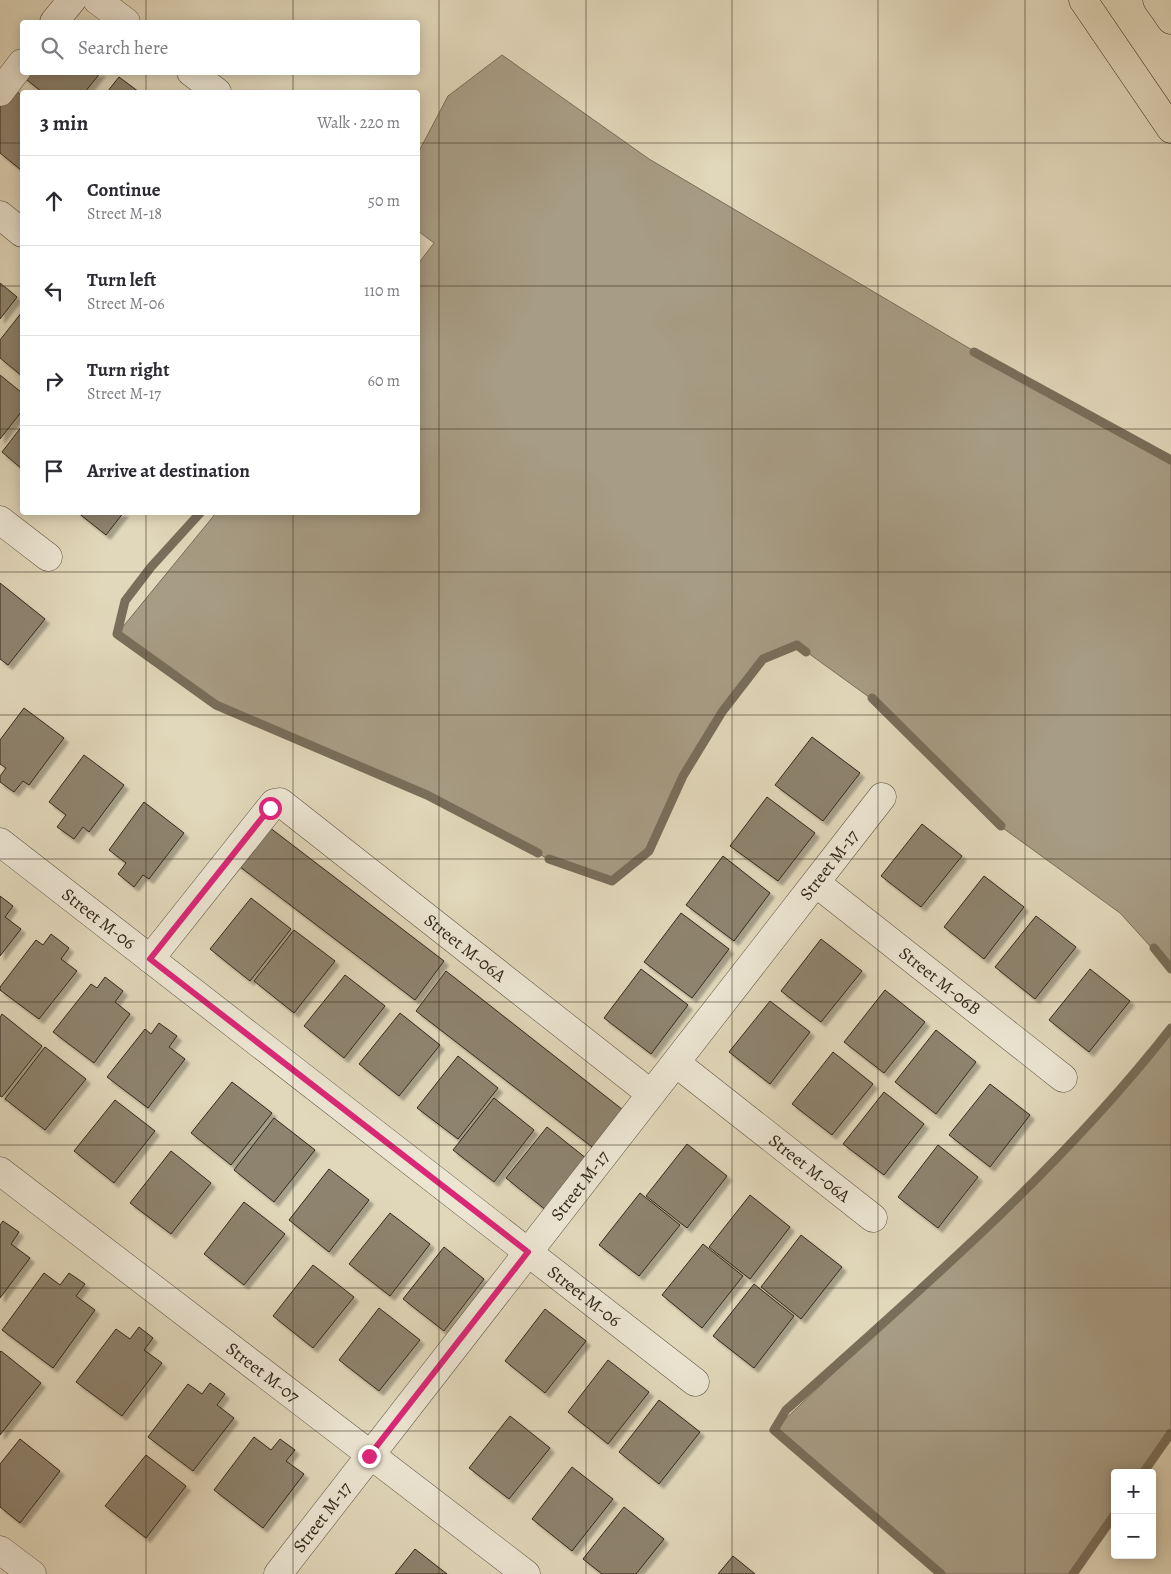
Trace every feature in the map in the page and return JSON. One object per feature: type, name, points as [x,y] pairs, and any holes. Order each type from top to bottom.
[{"type":"main road","points":[[1083,0],[1171,129]]},
{"type":"main road","points":[[1157,0],[1171,20]]},
{"type":"street","points":[[56,20],[72,0]]},
{"type":"street","points":[[97,0],[123,20]]},
{"type":"street","points":[[0,92],[20,66]]},
{"type":"street","points":[[195,75],[214,90]]},
{"type":"street","points":[[0,215],[20,231]]},
{"type":"street","points":[[0,520],[48,557]]},
{"type":"street","name":"Street M-17","points":[[278,1574],[882,797]]},
{"type":"street","name":"Street M-06A","points":[[150,959],[274,803],[280,802],[652,1094]]},
{"type":"street","name":"Street M-06","points":[[0,842],[695,1382]]},
{"type":"street","name":"Street M-06B","points":[[816,883],[1063,1078]]},
{"type":"street","name":"Street M-06A","points":[[676,1063],[873,1218]]},
{"type":"street","name":"Street M-07","points":[[0,1171],[369,1456],[526,1574]]},
{"type":"street","points":[[0,1550],[32,1574]]},
{"type":"shaded area","points":[[502,55],[649,159],[984,357],[1171,461],[1171,969],[1120,913],[996,823],[880,705],[797,645],[763,659],[722,712],[682,777],[649,851],[612,881],[558,864],[427,795],[216,705],[117,634],[214,515],[420,515],[420,261],[434,243],[420,232],[420,149],[448,96]]},
{"type":"shaded area","points":[[1171,1028],[1171,1433],[1146,1469],[1111,1469],[1111,1520],[1073,1574],[941,1574],[774,1430],[1052,1163]]},
{"type":"building","points":[[21,75],[99,75],[87,90],[40,90]]},
{"type":"building","points":[[119,77],[136,90],[109,90]]},
{"type":"building","points":[[10,86],[20,94],[20,169],[0,153],[0,99]]},
{"type":"building","points":[[0,283],[17,297],[0,319]]},
{"type":"building","points":[[20,315],[20,374],[0,358],[0,340]]},
{"type":"building","points":[[0,375],[20,391],[20,414],[0,439]]},
{"type":"building","points":[[20,429],[20,467],[2,452]]},
{"type":"building","points":[[81,515],[122,515],[106,535]]},
{"type":"building","points":[[0,583],[45,619],[8,665],[0,659]]},
{"type":"building","points":[[24,708],[64,738],[29,785],[23,781],[14,792],[0,782],[0,776],[6,768],[0,764],[0,740]]},
{"type":"building","points":[[812,737],[860,773],[823,821],[775,785]]},
{"type":"building","points":[[84,755],[124,785],[89,832],[83,827],[74,839],[57,827],[66,815],[49,802]]},
{"type":"building","points":[[767,797],[815,833],[778,881],[730,846]]},
{"type":"building","points":[[144,802],[184,833],[149,879],[143,875],[134,887],[118,874],[126,863],[109,850]]},
{"type":"building","points":[[265,824],[444,961],[415,1000],[235,863]]},
{"type":"building","points":[[922,824],[962,856],[921,907],[881,876]]},
{"type":"building","points":[[723,856],[770,893],[734,941],[686,905]]},
{"type":"building","points":[[984,876],[1024,907],[984,959],[944,927]]},
{"type":"building","points":[[0,896],[13,906],[5,917],[21,929],[0,956]]},
{"type":"building","points":[[251,898],[291,929],[250,981],[210,949]]},
{"type":"building","points":[[681,913],[729,949],[692,998],[644,962]]},
{"type":"building","points":[[1036,916],[1076,947],[1035,999],[995,967]]},
{"type":"building","points":[[294,930],[335,961],[294,1013],[254,981]]},
{"type":"building","points":[[51,934],[69,948],[61,959],[77,971],[39,1019],[0,990],[0,987],[36,940],[43,945]]},
{"type":"building","points":[[821,939],[862,971],[821,1022],[781,991]]},
{"type":"building","points":[[641,969],[688,1005],[651,1054],[604,1018]]},
{"type":"building","points":[[1090,969],[1130,1001],[1089,1052],[1049,1020]]},
{"type":"building","points":[[446,971],[623,1110],[596,1150],[416,1011]]},
{"type":"building","points":[[345,975],[385,1006],[344,1058],[304,1026]]},
{"type":"building","points":[[105,977],[123,991],[115,1002],[130,1014],[94,1063],[53,1032],[91,984],[97,988]]},
{"type":"building","points":[[885,990],[925,1022],[884,1073],[844,1042]]},
{"type":"building","points":[[770,1001],[810,1032],[770,1084],[729,1052]]},
{"type":"building","points":[[400,1013],[440,1045],[399,1096],[359,1064]]},
{"type":"building","points":[[2,1014],[42,1046],[2,1097],[0,1096],[0,1017]]},
{"type":"building","points":[[159,1023],[177,1036],[169,1047],[185,1059],[148,1108],[107,1077],[145,1029],[151,1034]]},
{"type":"building","points":[[936,1030],[976,1062],[936,1114],[895,1082]]},
{"type":"building","points":[[45,1047],[86,1079],[45,1130],[5,1099]]},
{"type":"building","points":[[833,1052],[873,1084],[832,1135],[792,1104]]},
{"type":"building","points":[[458,1056],[498,1088],[458,1139],[417,1108]]},
{"type":"building","points":[[232,1082],[272,1113],[231,1165],[191,1133]]},
{"type":"building","points":[[990,1084],[1030,1115],[990,1167],[949,1135]]},
{"type":"building","points":[[884,1092],[924,1124],[884,1175],[843,1144]]},
{"type":"building","points":[[494,1098],[534,1130],[494,1182],[453,1150]]},
{"type":"building","points":[[115,1100],[155,1131],[114,1183],[74,1151]]},
{"type":"building","points":[[274,1118],[315,1150],[274,1202],[234,1170]]},
{"type":"building","points":[[547,1127],[587,1159],[547,1211],[506,1178]]},
{"type":"building","points":[[687,1144],[727,1176],[687,1228],[646,1196]]},
{"type":"building","points":[[938,1145],[978,1177],[938,1228],[898,1197]]},
{"type":"building","points":[[171,1151],[211,1183],[171,1234],[130,1203]]},
{"type":"building","points":[[329,1169],[369,1200],[329,1252],[289,1220]]},
{"type":"building","points":[[640,1193],[680,1225],[639,1276],[599,1245]]},
{"type":"building","points":[[750,1195],[790,1227],[750,1279],[709,1247]]},
{"type":"building","points":[[244,1202],[285,1234],[244,1285],[204,1254]]},
{"type":"building","points":[[390,1213],[430,1244],[390,1296],[349,1264]]},
{"type":"building","points":[[3,1221],[19,1232],[11,1244],[30,1258],[0,1298],[0,1225]]},
{"type":"building","points":[[801,1235],[842,1267],[801,1319],[761,1287]]},
{"type":"building","points":[[703,1244],[743,1276],[702,1328],[662,1295]]},
{"type":"building","points":[[444,1247],[484,1279],[444,1331],[403,1299]]},
{"type":"building","points":[[313,1265],[354,1297],[313,1348],[273,1316]]},
{"type":"building","points":[[44,1273],[60,1285],[69,1273],[85,1284],[76,1296],[95,1310],[53,1368],[2,1330]]},
{"type":"building","points":[[754,1284],[794,1316],[754,1368],[713,1336]]},
{"type":"building","points":[[379,1308],[420,1340],[379,1391],[339,1360]]},
{"type":"building","points":[[545,1309],[586,1341],[545,1393],[505,1361]]},
{"type":"building","points":[[139,1327],[153,1338],[144,1350],[162,1363],[122,1416],[76,1382],[116,1329],[130,1339]]},
{"type":"building","points":[[0,1352],[41,1383],[0,1435]]},
{"type":"building","points":[[608,1360],[649,1392],[608,1444],[568,1412]]},
{"type":"building","points":[[210,1383],[225,1394],[217,1405],[234,1418],[193,1471],[148,1437],[188,1384],[202,1394]]},
{"type":"building","points":[[659,1400],[700,1432],[659,1484],[619,1452]]},
{"type":"building","points":[[510,1416],[550,1448],[509,1499],[469,1468]]},
{"type":"building","points":[[254,1437],[271,1450],[280,1439],[295,1450],[286,1461],[304,1474],[263,1528],[214,1490]]},
{"type":"building","points":[[20,1439],[60,1471],[20,1523],[0,1507],[0,1464]]},
{"type":"building","points":[[146,1455],[186,1486],[146,1538],[105,1506]]},
{"type":"building","points":[[572,1467],[613,1499],[572,1551],[532,1519]]},
{"type":"building","points":[[624,1507],[664,1539],[636,1574],[602,1574],[583,1559]]},
{"type":"building","points":[[415,1549],[447,1574],[395,1574]]},
{"type":"building","points":[[733,1556],[755,1574],[718,1574]]},
{"type":"waterway","points":[[974,352],[1171,460]]},
{"type":"waterway","points":[[198,515],[151,567],[125,601],[117,634],[216,705],[427,795],[538,853]]},
{"type":"waterway","points":[[549,859],[612,881],[649,851],[683,776],[722,712],[763,659],[797,645],[806,652]]},
{"type":"waterway","points":[[872,698],[1001,826]]},
{"type":"waterway","points":[[1154,948],[1171,969]]},
{"type":"waterway","points":[[941,1574],[774,1430],[786,1410],[887,1320],[1036,1180],[1083,1131],[1171,1028]]},
{"type":"waterway","points":[[1146,1469],[1171,1433]]},
{"type":"waterway","points":[[1073,1574],[1111,1520]]},
{"type":"route","points":[[270,808],[150,959],[528,1252],[369,1456]]}]
